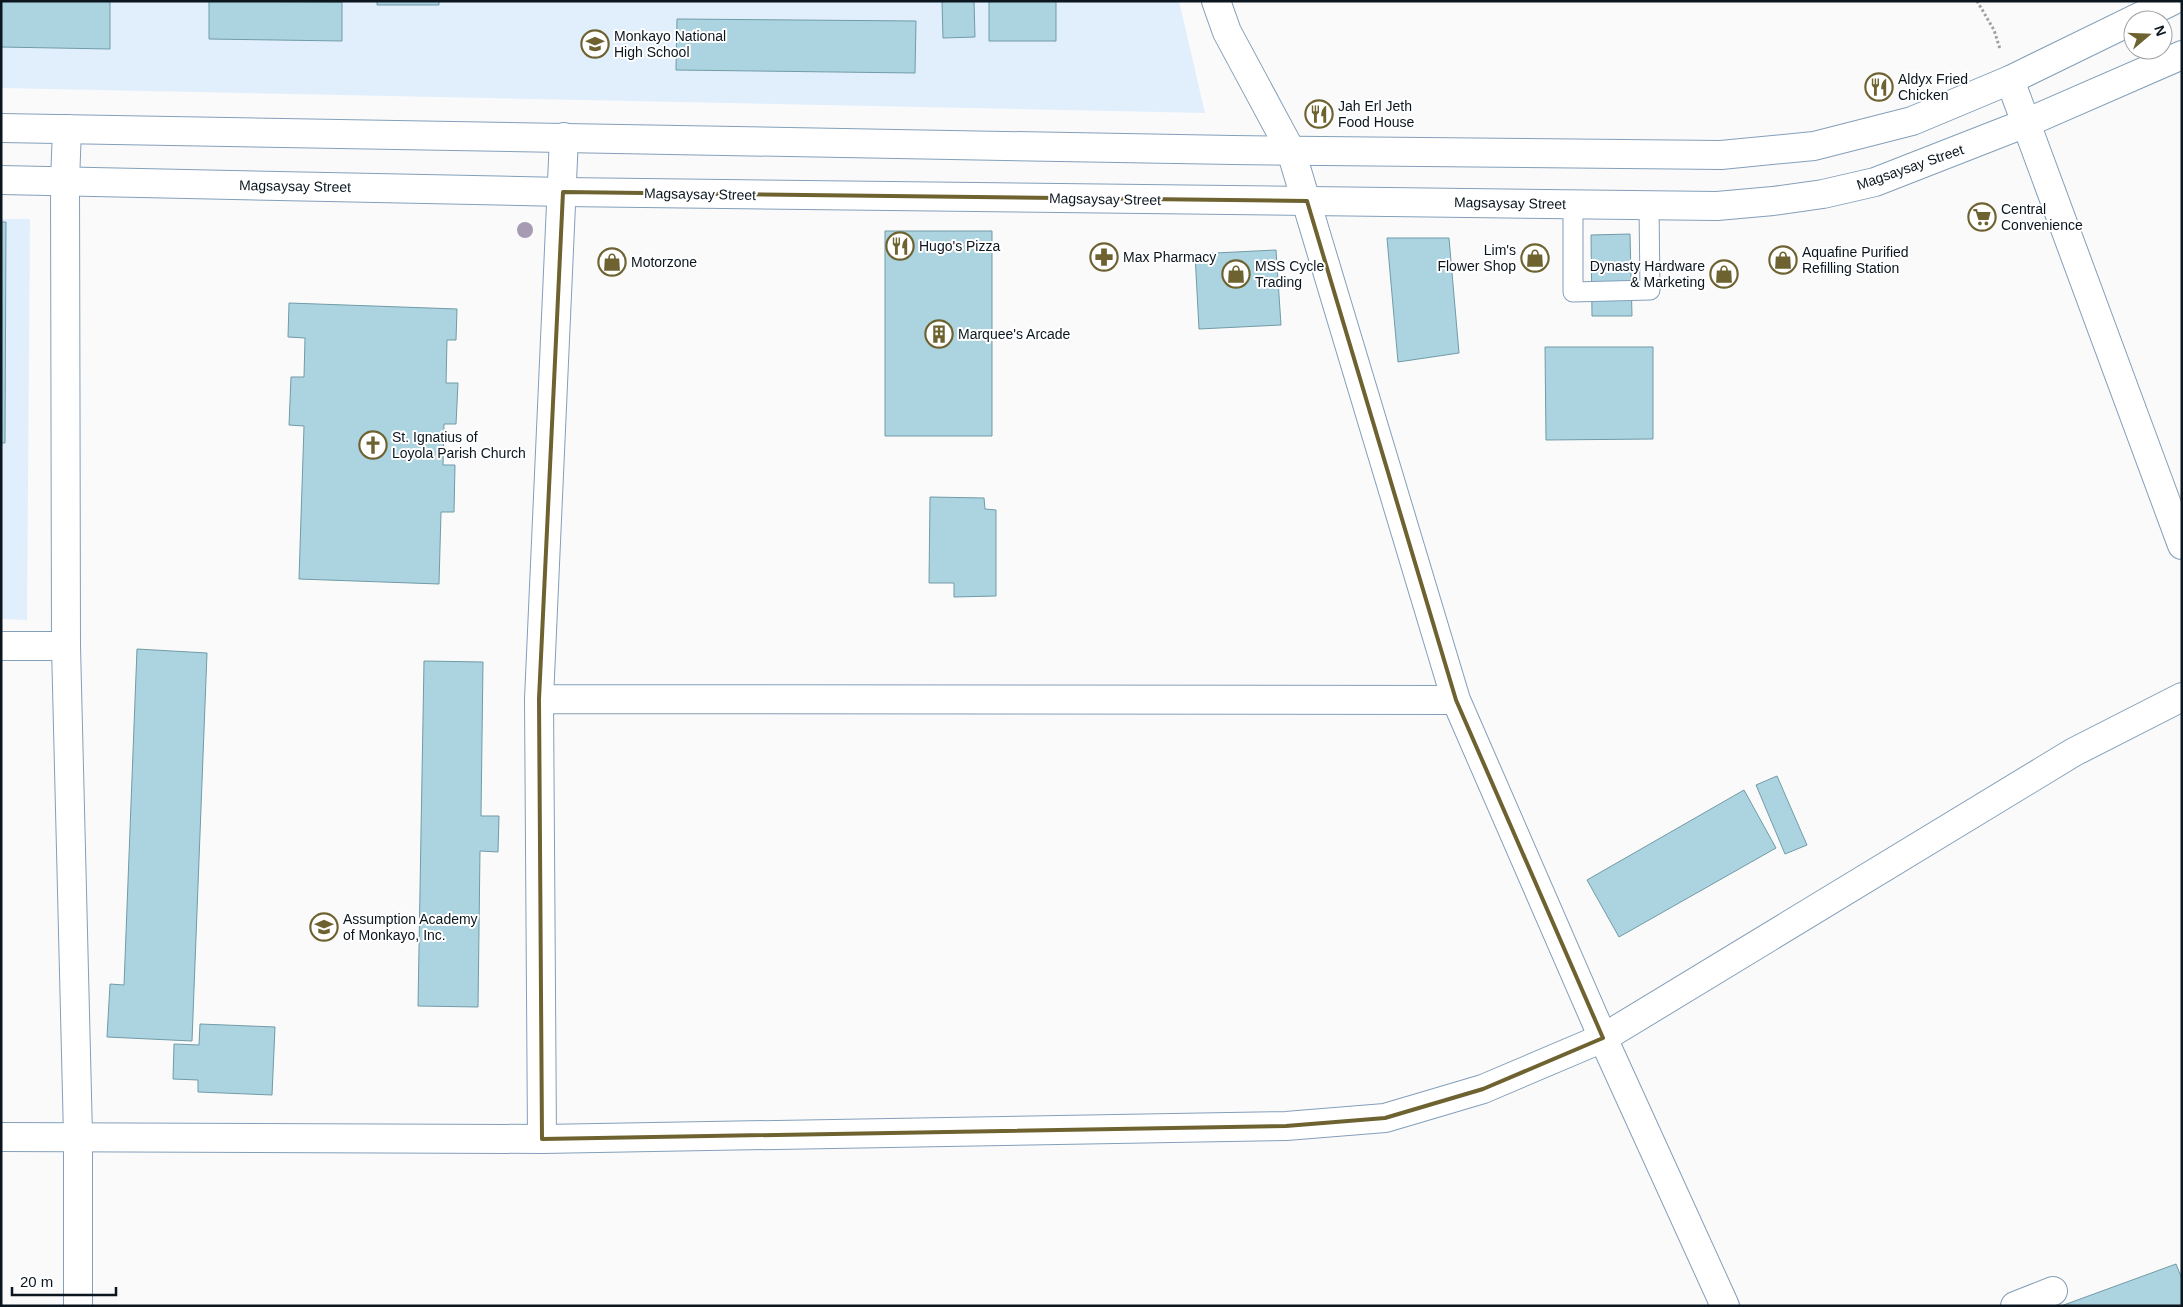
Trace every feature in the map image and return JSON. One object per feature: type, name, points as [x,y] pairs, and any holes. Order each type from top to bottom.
[{"type":"street","points":[[1216,1],[1227,32],[1291,151],[1456,700],[1603,1038],[1725,1306]]},
{"type":"street","points":[[1,128],[1291,151],[1721,155],[1814,146],[1912,120],[2010,80],[2172,1]]},
{"type":"street","name":"Magsaysay Street","points":[[1,180],[563,192],[1717,206],[1824,194],[1875,182],[2026,123],[2182,55]]},
{"type":"street","points":[[2010,80],[2182,545]]},
{"type":"street","points":[[67,129],[65,181],[66,646],[78,1136],[78,1306]]},
{"type":"street","points":[[542,1139],[539,699],[564,137]]},
{"type":"street","points":[[1,646],[66,646]]},
{"type":"street","points":[[1,1137],[542,1139],[1276,1126],[1385,1118],[1483,1089],[1603,1038],[2074,752],[2182,696]]},
{"type":"street","points":[[539,699],[1456,700]]},
{"type":"street","points":[[2015,1306],[2053,1291]]},
{"type":"lane","points":[[1573,204],[1573,292],[1650,290],[1650,205]]},
{"type":"path","points":[[1977,1],[1994,30],[2010,80]]},
{"type":"highlighted area","points":[[563,192],[1307,201],[1456,700],[1603,1038],[1483,1089],[1385,1118],[1286,1126],[542,1139],[539,699]]},
{"type":"shaded area","name":"Monkayo National High School","points":[[1,1],[1179,1],[1205,113],[1,88]]},
{"type":"shaded area","points":[[1,219],[30,219],[27,620],[1,619]]},
{"type":"building","points":[[1,1],[110,1],[110,49],[1,47]]},
{"type":"building","points":[[209,1],[342,2],[342,41],[209,39]]},
{"type":"building","points":[[377,1],[439,1],[439,5],[377,5]]},
{"type":"building","points":[[942,1],[974,1],[975,37],[943,38]]},
{"type":"building","points":[[989,1],[1056,1],[1056,41],[989,41]]},
{"type":"building","points":[[677,19],[916,21],[915,73],[676,70]]},
{"type":"building","points":[[1,222],[6,222],[5,443],[1,443]]},
{"type":"building","name":"Marquee's Arcade","points":[[885,231],[992,231],[992,436],[885,436]]},
{"type":"building","points":[[1630,234],[1632,316],[1592,316],[1591,235]]},
{"type":"building","points":[[1387,238],[1449,238],[1459,353],[1398,362]]},
{"type":"building","points":[[1276,250],[1281,325],[1199,329],[1195,254]]},
{"type":"building","name":"St. Ignatius of Loyola Parish Church","points":[[289,303],[457,309],[456,340],[447,340],[446,383],[458,383],[456,424],[444,424],[443,465],[455,465],[454,512],[441,512],[439,584],[299,579],[304,426],[289,425],[291,377],[304,377],[305,338],[288,337]]},
{"type":"building","points":[[1545,347],[1653,347],[1653,439],[1546,440]]},
{"type":"building","points":[[930,497],[984,498],[985,509],[996,510],[996,596],[954,597],[954,583],[929,583]]},
{"type":"building","points":[[137,649],[207,653],[192,1041],[107,1037],[110,984],[124,985]]},
{"type":"building","points":[[424,661],[483,662],[481,816],[499,816],[498,852],[480,851],[478,1007],[418,1006]]},
{"type":"building","points":[[1777,776],[1807,845],[1785,854],[1756,785]]},
{"type":"building","points":[[1744,790],[1776,848],[1619,937],[1587,880]]},
{"type":"building","points":[[200,1024],[275,1027],[272,1095],[198,1092],[198,1080],[173,1079],[174,1044],[199,1045]]},
{"type":"building","points":[[2176,1264],[2182,1279],[2182,1306],[2061,1306]]},
{"type":"place","name":"Monkayo National High School","points":[[595,44]]},
{"type":"place","name":"Aldyx Fried Chicken","points":[[1879,87]]},
{"type":"place","name":"Jah Erl Jeth Food House","points":[[1319,114]]},
{"type":"place","name":"Central Convenience","points":[[1982,217]]},
{"type":"place","name":"Hugo's Pizza","points":[[900,246]]},
{"type":"place","name":"Max Pharmacy","points":[[1104,257]]},
{"type":"place","name":"Lim's Flower Shop","points":[[1535,258]]},
{"type":"place","name":"Aquafine Purified Refilling Station","points":[[1783,260]]},
{"type":"place","name":"Motorzone","points":[[612,262]]},
{"type":"place","name":"MSS Cycle Trading","points":[[1236,274]]},
{"type":"place","name":"Dynasty Hardware & Marketing","points":[[1724,274]]},
{"type":"place","name":"Marquee's Arcade","points":[[939,334]]},
{"type":"place","name":"St. Ignatius of Loyola Parish Church","points":[[373,445]]},
{"type":"place","name":"Assumption Academy of Monkayo, Inc.","points":[[324,927]]}]
